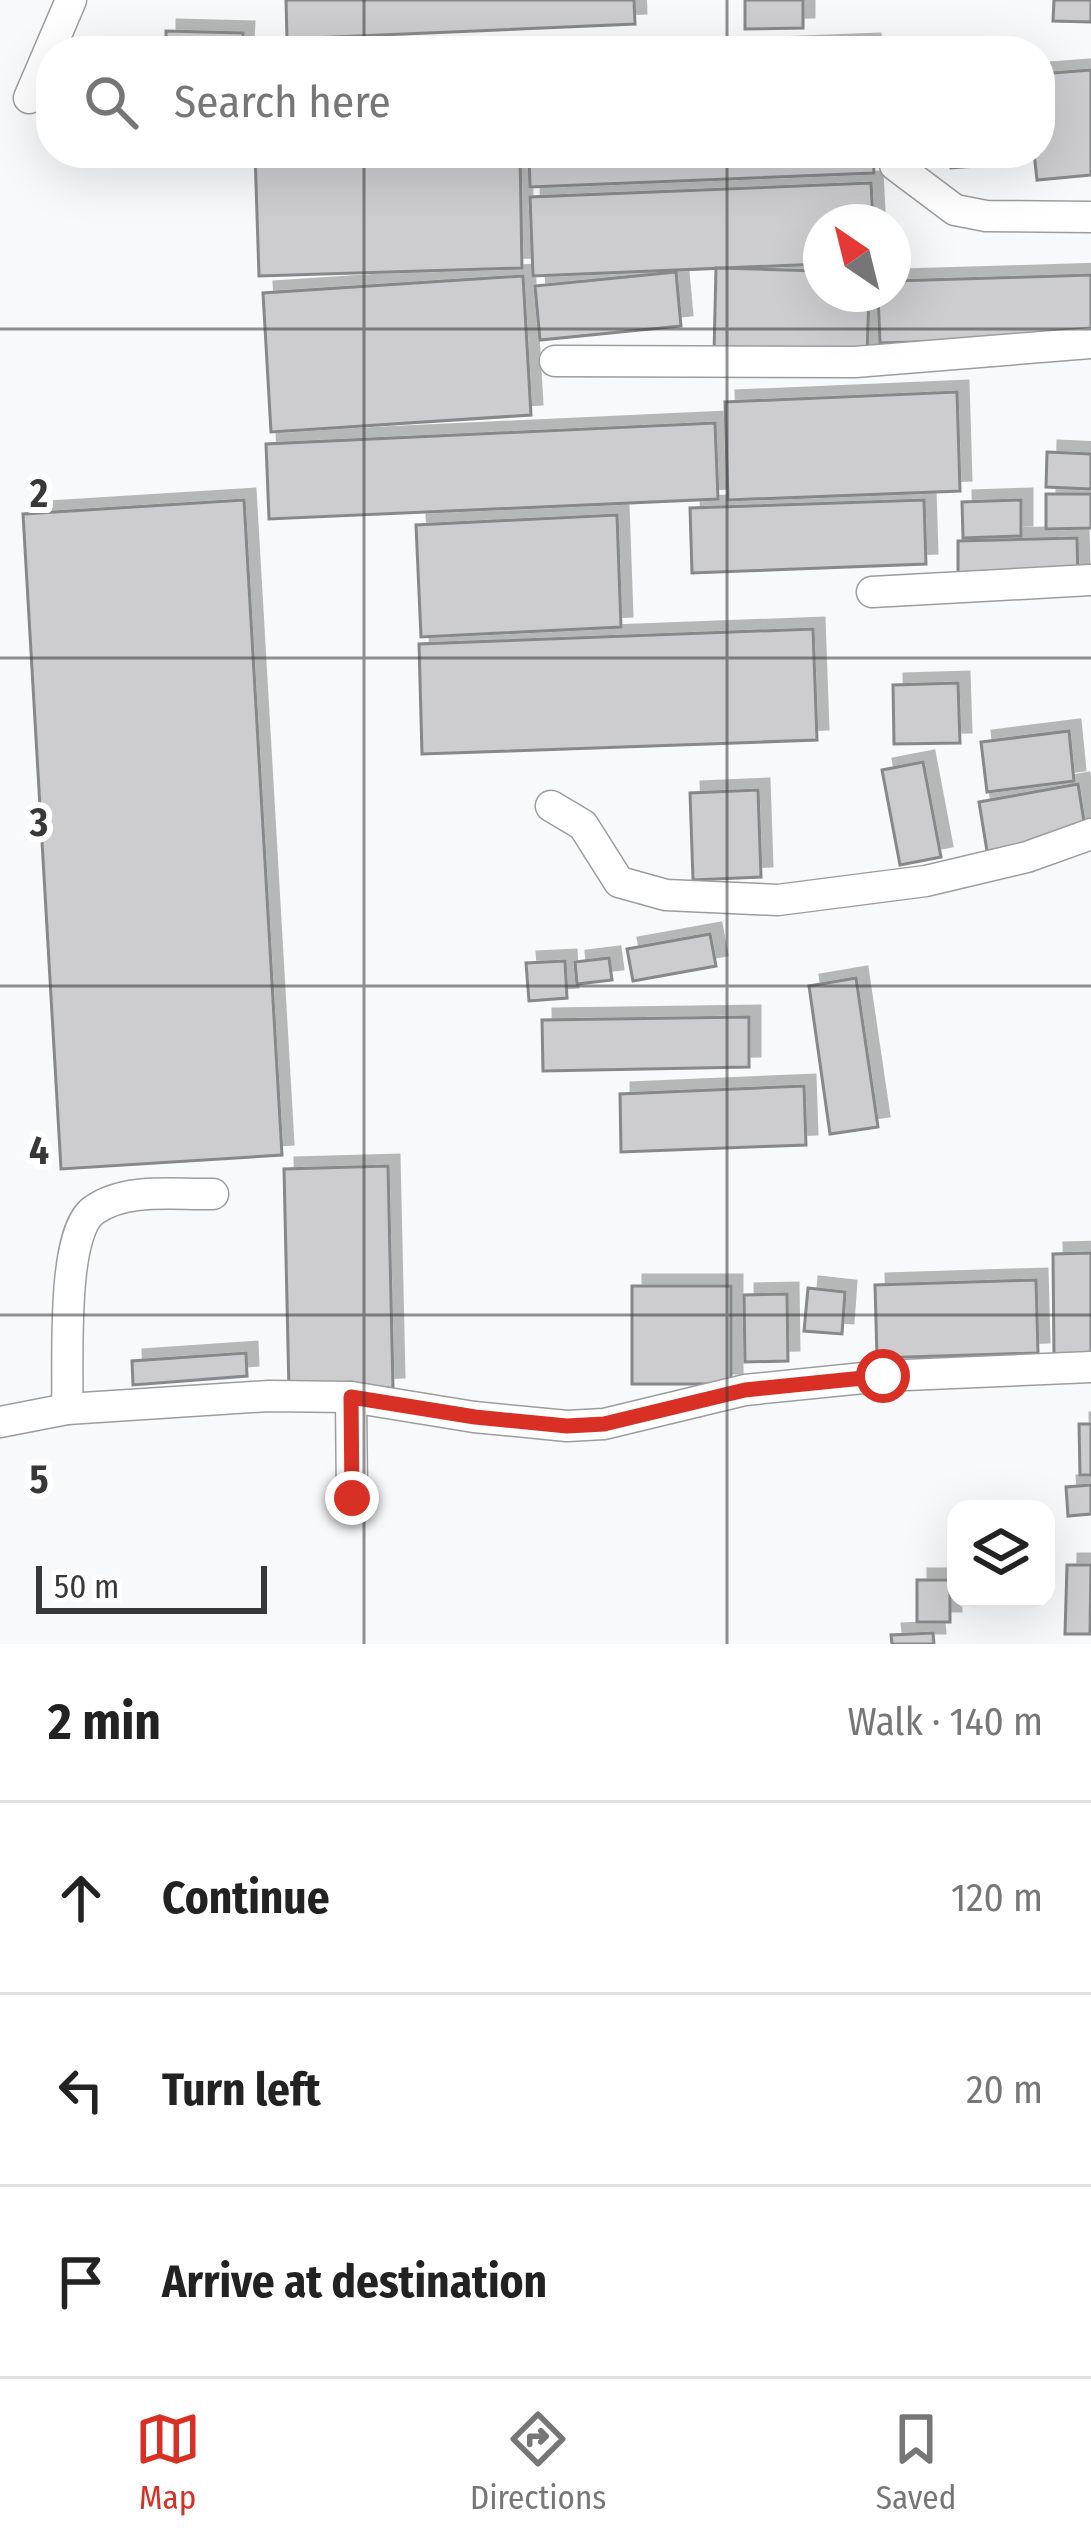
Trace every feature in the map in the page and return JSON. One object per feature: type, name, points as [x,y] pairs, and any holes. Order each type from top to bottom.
[{"type":"street","points":[[56,36],[71,0]]},
{"type":"street","points":[[29,98],[36,82]]},
{"type":"street","points":[[900,168],[955,210],[986,216],[1091,217]]},
{"type":"street","points":[[555,361],[855,362],[1091,343]]},
{"type":"street","points":[[872,592],[1091,580]]},
{"type":"street","points":[[551,806],[583,825],[620,882],[666,895],[778,900],[926,881],[1027,857],[1091,834]]},
{"type":"street","points":[[68,1409],[72,1268],[86,1218],[122,1198],[213,1194]]},
{"type":"street","points":[[0,1422],[68,1409],[269,1396],[351,1397],[567,1426],[604,1424],[745,1390],[883,1376],[1091,1367]]},
{"type":"street","points":[[351,1397],[352,1498]]},
{"type":"building","points":[[286,0],[634,0],[635,24],[287,36]]},
{"type":"building","points":[[745,0],[803,0],[803,28],[745,29]]},
{"type":"building","points":[[1054,0],[1091,0],[1091,22],[1053,21]]},
{"type":"building","points":[[166,31],[243,33],[243,36],[166,36]]},
{"type":"building","points":[[1091,70],[1091,175],[1037,180],[1036,168],[1055,168],[1055,73]]},
{"type":"building","points":[[255,168],[520,168],[522,268],[259,276]]},
{"type":"building","points":[[529,168],[874,168],[874,173],[530,187]]},
{"type":"building","points":[[871,183],[872,204],[803,204],[803,265],[533,276],[530,197]]},
{"type":"building","points":[[716,268],[803,270],[803,312],[868,312],[867,357],[714,353]]},
{"type":"building","points":[[676,272],[681,326],[540,340],[535,286]]},
{"type":"building","points":[[1091,275],[1091,337],[880,343],[879,312],[911,312],[911,280]]},
{"type":"building","points":[[523,276],[531,415],[271,432],[263,293]]},
{"type":"building","points":[[957,392],[960,491],[728,500],[725,402]]},
{"type":"building","points":[[715,423],[718,499],[269,519],[266,444]]},
{"type":"building","points":[[1047,452],[1091,454],[1091,489],[1046,487]]},
{"type":"building","points":[[1046,494],[1091,494],[1091,528],[1046,529]]},
{"type":"building","points":[[244,500],[282,1155],[61,1169],[23,514]]},
{"type":"building","points":[[924,500],[926,564],[692,573],[690,508]]},
{"type":"building","points":[[1021,500],[1021,536],[963,538],[962,502]]},
{"type":"building","points":[[617,515],[621,627],[421,637],[416,525]]},
{"type":"building","points":[[1077,538],[1078,579],[958,583],[958,541]]},
{"type":"building","points":[[813,629],[817,740],[422,754],[419,644]]},
{"type":"building","points":[[958,683],[960,743],[894,744],[893,685]]},
{"type":"building","points":[[1069,731],[1074,781],[987,792],[981,742]]},
{"type":"building","points":[[923,762],[941,857],[900,865],[882,770]]},
{"type":"building","points":[[1078,784],[1086,834],[987,851],[979,802]]},
{"type":"building","points":[[758,790],[761,877],[693,880],[690,793]]},
{"type":"building","points":[[710,934],[716,966],[633,981],[627,949]]},
{"type":"building","points":[[609,958],[612,980],[577,984],[575,962]]},
{"type":"building","points":[[565,961],[567,998],[529,1001],[526,963]]},
{"type":"building","points":[[856,978],[878,1127],[830,1134],[809,986]]},
{"type":"building","points":[[749,1017],[749,1067],[543,1071],[542,1020]]},
{"type":"building","points":[[804,1086],[806,1145],[621,1152],[620,1094]]},
{"type":"building","points":[[388,1166],[393,1388],[289,1391],[284,1169]]},
{"type":"building","points":[[1091,1253],[1091,1356],[1054,1357],[1053,1254]]},
{"type":"building","points":[[1036,1280],[1038,1353],[877,1358],[875,1285]]},
{"type":"building","points":[[632,1286],[731,1286],[731,1384],[632,1384]]},
{"type":"building","points":[[808,1288],[845,1292],[842,1334],[804,1331]]},
{"type":"building","points":[[787,1294],[788,1361],[745,1362],[744,1295]]},
{"type":"building","points":[[246,1353],[247,1376],[133,1385],[132,1361]]},
{"type":"building","points":[[1079,1424],[1091,1424],[1091,1475],[1080,1475]]},
{"type":"building","points":[[1091,1485],[1091,1514],[1068,1516],[1066,1487]]},
{"type":"building","points":[[1067,1565],[1091,1565],[1090,1634],[1065,1634]]},
{"type":"building","points":[[917,1580],[947,1580],[950,1622],[917,1622]]},
{"type":"building","points":[[933,1633],[934,1644],[892,1644],[891,1635]]},
{"type":"route","points":[[352,1498],[351,1397],[567,1426],[604,1424],[745,1390],[883,1376]]}]
